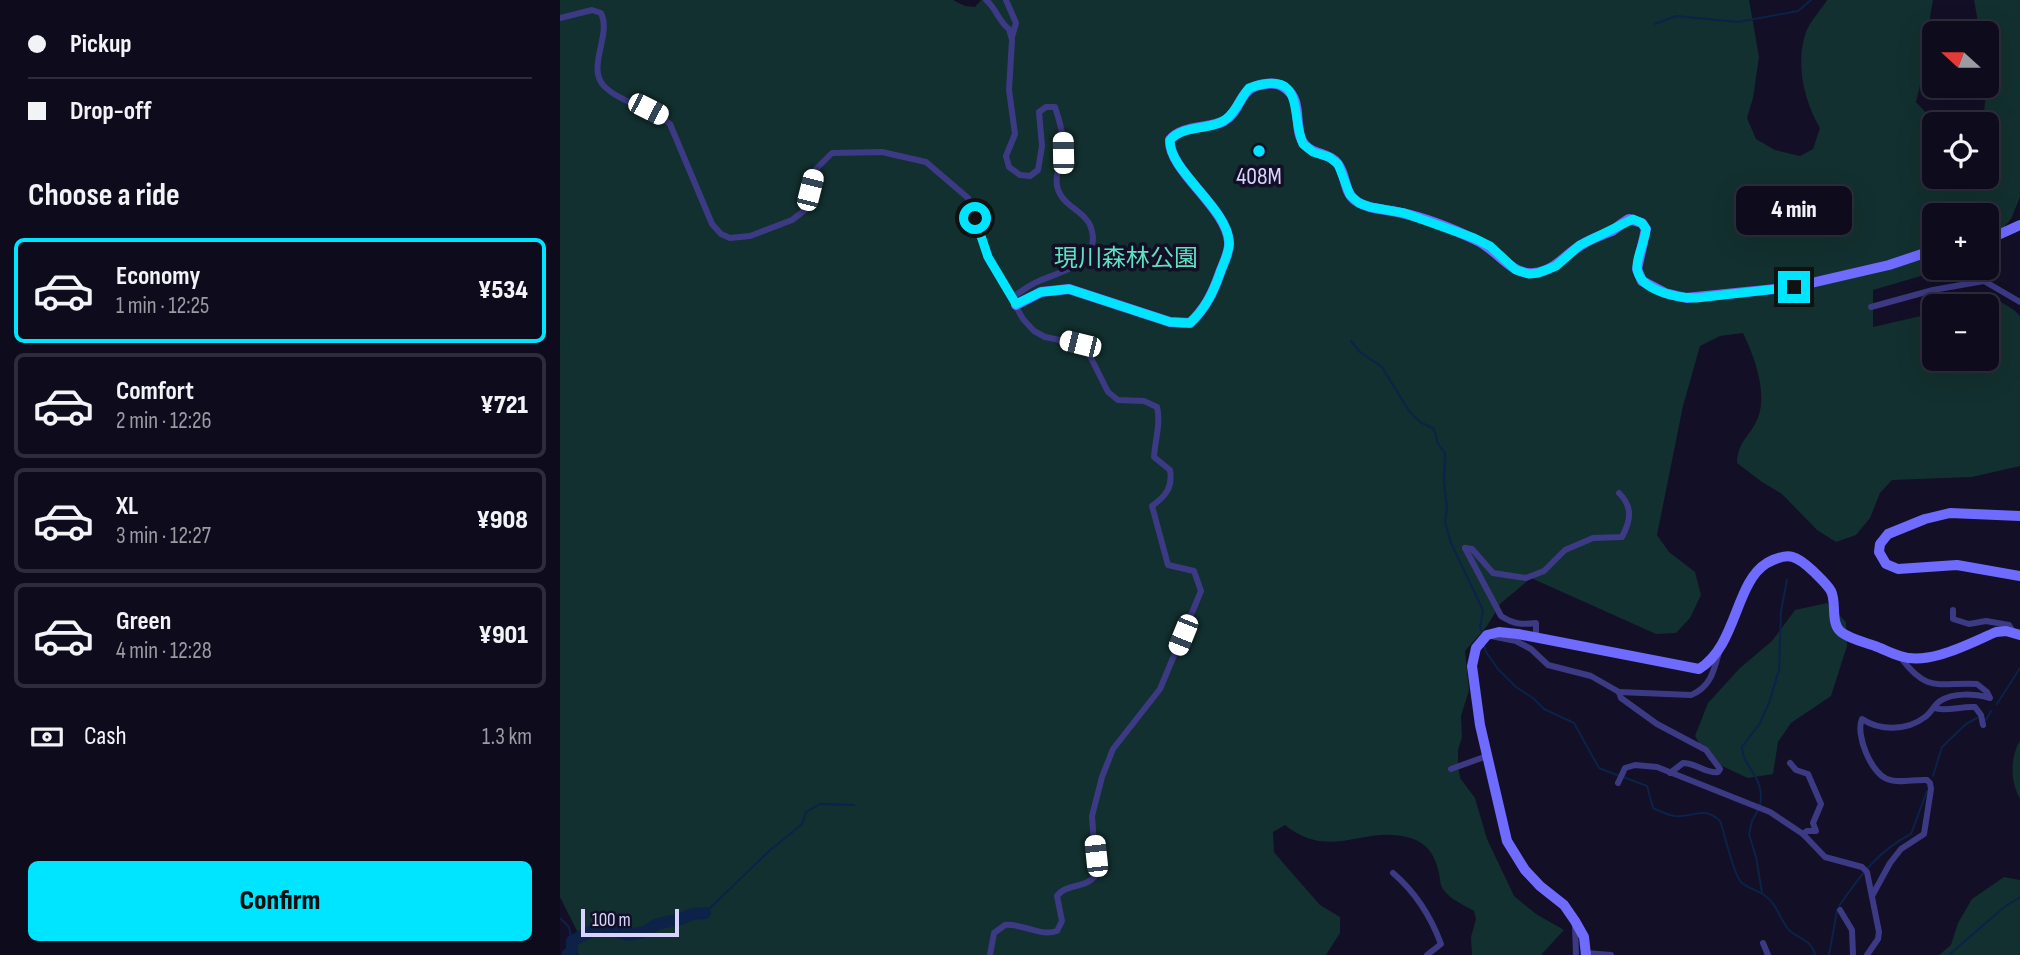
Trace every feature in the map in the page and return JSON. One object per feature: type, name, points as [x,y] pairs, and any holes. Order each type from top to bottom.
[{"type":"street","points":[[986,0],[1009,29],[1012,40]]},
{"type":"street","points":[[1006,0],[1016,23],[1012,40],[1009,90],[1015,134],[1006,156],[1009,167],[1020,175],[1030,176],[1038,170],[1042,146],[1039,112],[1046,107],[1055,107],[1063,134],[1063,153],[1057,172],[1058,189],[1065,202],[1085,217],[1092,228],[1093,237],[1093,246],[1088,257],[1077,266],[1036,282],[1014,301]]},
{"type":"street","points":[[560,18],[592,10],[601,13],[605,20],[605,30],[598,66],[599,79],[617,96],[663,117],[670,124],[712,224],[721,234],[730,238],[750,236],[792,220],[805,210],[815,170],[832,153],[882,152],[926,162],[968,198],[988,257],[1023,318],[1034,331],[1045,337],[1080,344],[1090,356],[1108,393],[1118,400],[1144,401],[1157,407],[1160,417],[1154,441],[1154,457],[1170,470],[1172,481],[1163,498],[1152,506],[1158,534],[1168,565],[1194,571],[1201,591],[1160,689],[1113,749],[1102,778],[1093,816],[1096,875],[1092,881],[1061,890],[1058,896],[1062,921],[1057,930],[1049,933],[1016,925],[1004,925],[994,933],[990,955]]},
{"type":"street","points":[[1014,301],[1041,292],[1069,289],[1170,322],[1190,323],[1202,311],[1214,289],[1229,242],[1219,216],[1174,156],[1170,140],[1181,133],[1226,120],[1249,88],[1273,83],[1288,89],[1295,100],[1303,144],[1338,164],[1354,199],[1370,207],[1404,213],[1474,238],[1490,246],[1516,270],[1529,274],[1556,266],[1580,245],[1613,230],[1629,219],[1642,223],[1646,229],[1637,269],[1642,281],[1665,293],[1686,298],[1794,287],[1889,265],[1922,254]]},
{"type":"street","points":[[1999,234],[2020,225]]},
{"type":"street","points":[[1871,307],[1933,290],[1984,281],[2020,302]]},
{"type":"street","points":[[1536,638],[1536,623],[1520,624],[1501,616],[1465,548],[1472,550],[1493,573],[1525,578],[1544,571],[1564,550],[1594,538],[1622,537],[1627,528],[1629,503],[1619,493]]},
{"type":"street","points":[[2020,516],[1950,513],[1925,519],[1888,534],[1879,548],[1883,561],[1898,569],[1964,565],[2020,576]]},
{"type":"street","points":[[1487,635],[1516,642],[1531,649],[1548,665],[1591,676],[1619,692],[1691,695],[1702,691],[1713,676],[1721,647],[1753,577],[1761,568],[1778,558],[1795,556],[1811,569],[1831,592],[1839,631],[1900,656],[1932,657],[1996,632],[2017,634]]},
{"type":"street","points":[[1953,610],[1953,618],[1965,623],[2003,623],[2009,625],[2017,634]]},
{"type":"street","points":[[1611,955],[1583,954],[1584,937],[1575,921],[1564,905],[1525,870],[1507,841],[1487,756],[1472,666],[1476,648],[1487,635],[1499,632],[1699,669],[1708,664],[1721,647]]},
{"type":"street","points":[[1872,896],[1901,849],[1924,834],[1928,821],[1930,783],[1927,780],[1894,781],[1880,776],[1862,743],[1860,724],[1863,719],[1880,728],[1896,728],[1925,718],[1942,699],[1962,695],[1990,698],[1977,684],[1931,684],[1916,674],[1900,656]]},
{"type":"street","points":[[1619,692],[1621,698],[1657,724],[1706,750],[1720,769],[1713,773],[1697,763],[1683,763],[1670,773]]},
{"type":"street","points":[[1934,708],[1941,710],[1961,706],[1975,707],[1981,715],[1983,725]]},
{"type":"street","points":[[1451,769],[1487,756]]},
{"type":"street","points":[[1790,763],[1797,770],[1808,774],[1821,804],[1813,821],[1816,831],[1803,834]]},
{"type":"street","points":[[1619,778],[1625,768],[1635,765],[1657,767],[1783,818],[1803,834],[1825,858],[1864,870],[1879,932],[1878,939],[1867,955]]},
{"type":"street","points":[[1392,873],[1406,884],[1437,931],[1441,944],[1427,955]]},
{"type":"street","points":[[1840,910],[1852,930],[1853,955]]},
{"type":"street","points":[[1763,943],[1768,955]]},
{"type":"green space","name":"現川森林公園","points":[[560,0],[953,0],[975,7],[981,0],[1749,0],[1759,57],[1747,118],[1756,139],[1775,150],[1800,156],[1813,149],[1820,128],[1803,82],[1803,44],[1808,28],[1827,0],[1933,0],[1930,21],[1922,21],[1922,76],[1916,102],[1925,112],[1922,112],[1922,189],[1999,189],[1999,112],[1984,112],[1985,98],[1999,98],[1999,21],[1978,21],[1974,0],[2020,0],[2020,197],[2011,219],[1999,233],[1999,203],[1922,203],[1922,276],[1873,290],[1873,327],[1922,316],[1922,371],[1999,371],[1999,301],[2014,310],[2020,316],[2020,466],[1972,477],[1892,480],[1880,493],[1870,518],[1856,535],[1836,542],[1817,530],[1782,494],[1737,463],[1741,446],[1759,414],[1761,402],[1756,366],[1743,333],[1720,336],[1700,346],[1683,406],[1657,535],[1669,552],[1695,572],[1701,595],[1690,618],[1676,633],[1656,634],[1531,578],[1501,603],[1487,626],[1465,651],[1469,690],[1461,716],[1462,737],[1458,750],[1460,778],[1475,798],[1487,839],[1514,896],[1536,914],[1564,930],[1541,955],[1472,955],[1471,937],[1476,919],[1474,911],[1446,893],[1441,886],[1433,856],[1416,840],[1378,835],[1332,842],[1317,841],[1301,836],[1285,825],[1273,832],[1274,852],[1320,905],[1340,917],[1340,933],[1326,955],[578,955],[577,931],[560,897]]},
{"type":"green space","points":[[1827,603],[1846,622],[1847,646],[1831,696],[1791,723],[1778,742],[1773,774],[1748,778],[1709,760],[1695,736],[1708,703],[1740,668],[1772,641],[1795,610]]},
{"type":"green space","points":[[2020,740],[2020,799],[2014,785],[2013,770],[2014,754]]},
{"type":"green space","points":[[2004,877],[2020,880],[2020,955],[1939,955],[1951,945],[1958,923],[1972,899]]},
{"type":"waterway","points":[[1655,24],[1676,16],[1738,22],[1798,11],[1811,0]]},
{"type":"waterway","points":[[1351,341],[1360,352],[1382,367],[1409,411],[1420,422],[1434,429],[1438,444],[1445,453],[1445,522],[1451,543],[1483,610],[1480,627],[1482,633]]},
{"type":"waterway","points":[[1760,805],[1760,787],[1742,747],[1760,723],[1779,670],[1781,611],[1787,580]]},
{"type":"waterway","points":[[1484,645],[1498,669],[1516,687],[1544,709],[1574,723],[1599,768],[1617,775]]},
{"type":"waterway","points":[[1997,704],[2020,668]]},
{"type":"waterway","points":[[1986,720],[1991,711]]},
{"type":"waterway","points":[[1933,776],[1942,747],[1966,724],[1977,718]]},
{"type":"waterway","points":[[1623,777],[1647,786],[1653,808],[1675,816],[1703,813],[1720,821],[1738,878],[1746,886],[1769,899],[1789,930],[1808,943],[1815,955]]},
{"type":"waterway","points":[[1839,906],[1879,856],[1911,834],[1927,791]]},
{"type":"waterway","points":[[705,913],[769,851],[802,824],[806,812],[820,804],[854,805]]},
{"type":"waterway","points":[[1758,810],[1749,834],[1762,892]]},
{"type":"waterway","points":[[1949,955],[2003,908],[2020,897]]},
{"type":"waterway","points":[[1829,955],[1837,911]]},
{"type":"waterway","points":[[567,955],[572,951],[572,941],[596,929],[608,929],[628,935],[644,932],[657,924],[705,913]]},
{"type":"waterway","points":[[560,918],[569,927],[572,941]]},
{"type":"place","name":"408M","points":[[1259,151]]},
{"type":"route","points":[[975,218],[988,257],[1016,304],[1041,292],[1061,288],[1170,322],[1190,323],[1202,311],[1214,289],[1229,242],[1219,216],[1174,156],[1170,140],[1181,133],[1226,120],[1249,88],[1273,83],[1288,89],[1295,100],[1303,144],[1338,164],[1350,195],[1359,203],[1404,213],[1474,238],[1490,246],[1516,270],[1529,274],[1547,270],[1556,266],[1580,245],[1613,230],[1626,220],[1633,219],[1642,223],[1646,229],[1637,269],[1642,281],[1665,293],[1696,298],[1794,287]]}]
